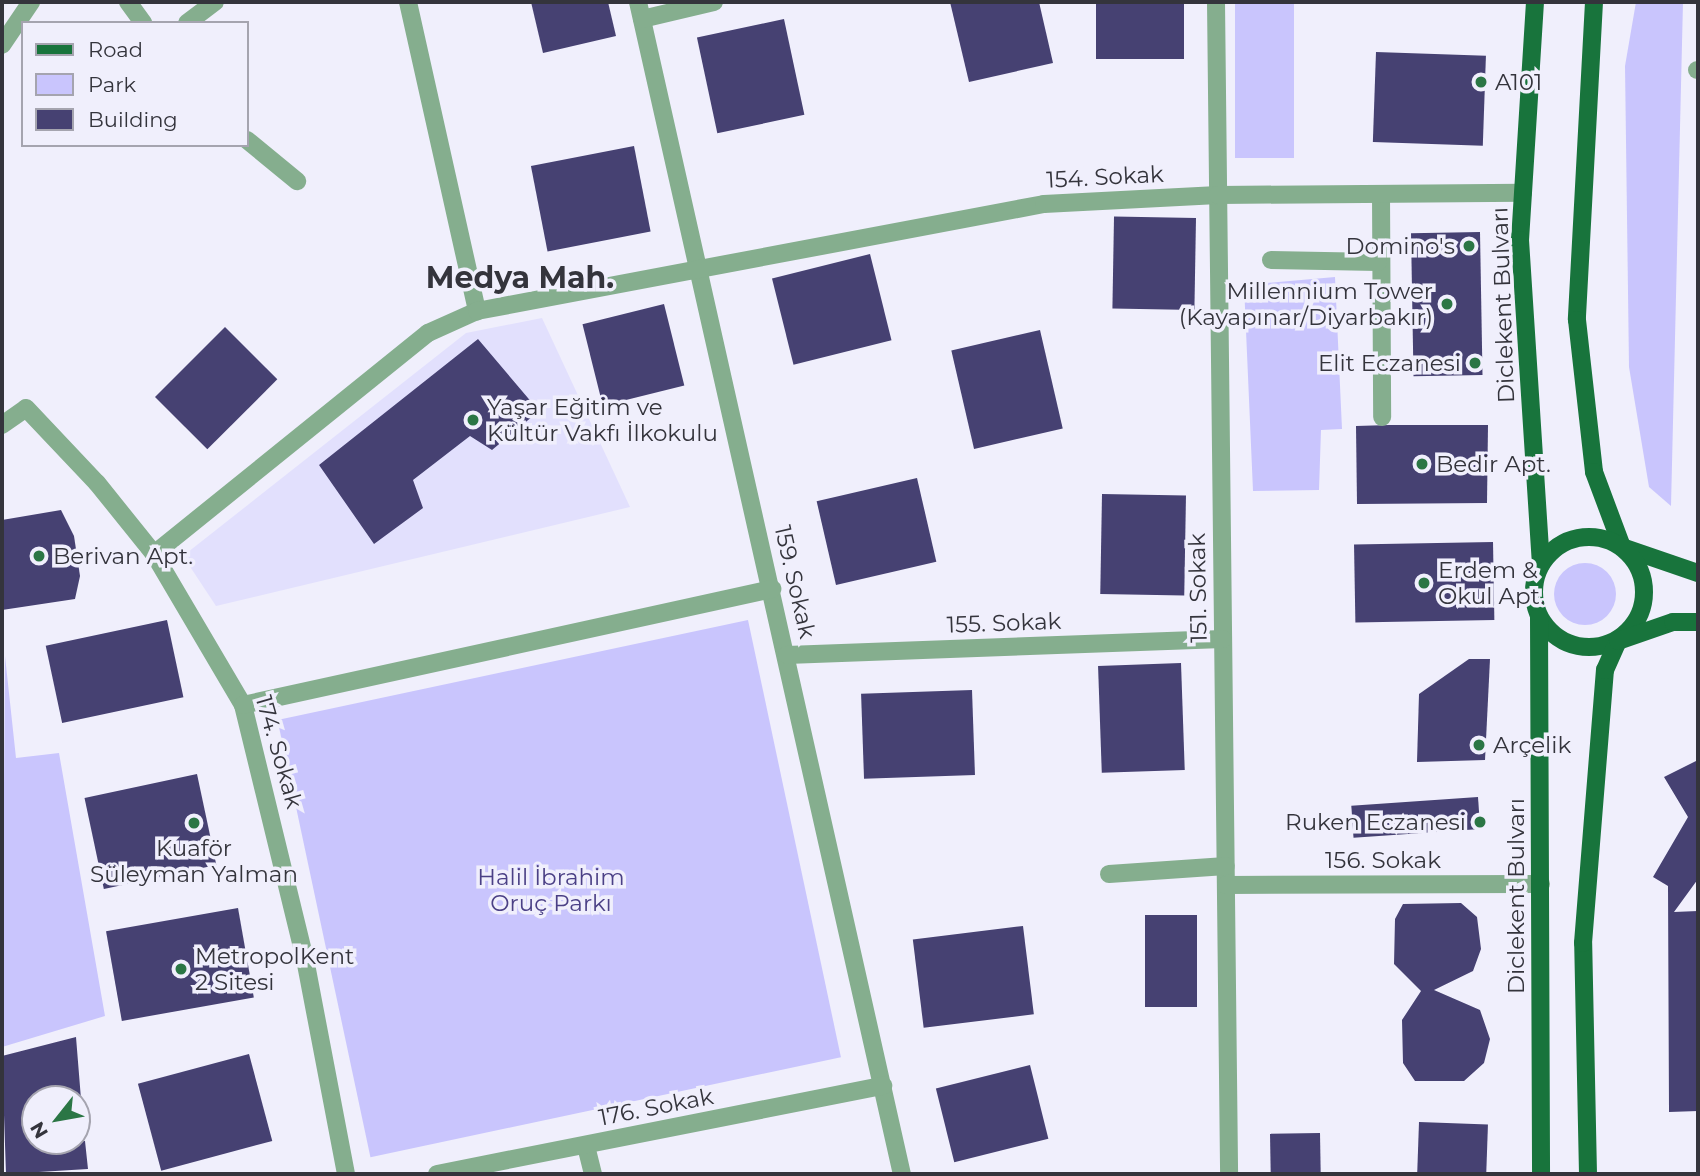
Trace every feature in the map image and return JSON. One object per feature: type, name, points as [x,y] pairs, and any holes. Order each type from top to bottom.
[{"type":"main road","name":"Diclekent Bulvarı","points":[[1535,2],[1520,240],[1541,564]]},
{"type":"main road","points":[[1588,1174],[1583,943],[1605,670],[1618,641],[1641,613],[1645,595],[1635,560],[1622,547],[1594,472],[1577,320],[1594,2]]},
{"type":"main road","points":[[1698,573],[1605,539],[1577,538],[1541,564],[1534,580],[1539,617],[1564,642],[1600,647],[1673,622],[1698,622]]},
{"type":"main road","name":"Diclekent Bulvarı","points":[[1539,617],[1541,1174]]},
{"type":"street","points":[[2,46],[30,2]]},
{"type":"street","points":[[128,2],[142,21]]},
{"type":"street","points":[[190,21],[215,2]]},
{"type":"street","points":[[408,2],[477,311]]},
{"type":"street","points":[[640,10],[714,2]]},
{"type":"street","name":"151. Sokak","points":[[1216,2],[1229,1174]]},
{"type":"street","name":"159. Sokak","points":[[640,10],[902,1174]]},
{"type":"street","points":[[248,141],[297,181]]},
{"type":"street","name":"154. Sokak","points":[[154,554],[428,333],[477,311],[696,265],[1044,204],[1218,195],[1523,193]]},
{"type":"street","points":[[1381,194],[1378,262],[1382,417]]},
{"type":"street","points":[[1271,260],[1378,262]]},
{"type":"street","name":"174. Sokak","points":[[2,425],[26,408],[154,554],[243,705],[305,959],[346,1174]]},
{"type":"street","points":[[243,705],[772,589]]},
{"type":"street","name":"155. Sokak","points":[[787,655],[1223,639]]},
{"type":"street","points":[[1109,874],[1226,866]]},
{"type":"street","name":"156. Sokak","points":[[1226,885],[1541,884]]},
{"type":"street","name":"176. Sokak","points":[[438,1174],[883,1086]]},
{"type":"street","points":[[586,1146],[593,1174]]},
{"type":"shaded area","name":"Yaşar Eğitim ve Kültür Vakfı İlkokulu","points":[[542,318],[630,507],[216,606],[183,556],[466,333]]},
{"type":"green space","points":[[1235,2],[1294,2],[1294,158],[1235,158]]},
{"type":"green space","points":[[1636,2],[1683,2],[1671,506],[1649,487],[1629,367],[1625,66]]},
{"type":"green space","points":[[1335,277],[1342,429],[1321,430],[1319,490],[1253,491],[1244,285]]},
{"type":"green space","points":[[1585,563],[1597,565],[1607,572],[1614,582],[1614,606],[1607,616],[1597,623],[1585,625],[1573,623],[1563,616],[1556,606],[1554,594],[1556,582],[1563,572],[1573,565]]},
{"type":"green space","name":"Halil İbrahim Oruç Parkı","points":[[748,620],[841,1057],[370,1157],[278,720]]},
{"type":"green space","points":[[5,656],[16,758],[59,753],[105,1016],[2,1047]]},
{"type":"building","points":[[531,2],[608,2],[616,36],[543,53]]},
{"type":"building","points":[[950,2],[1039,2],[1053,63],[969,82]]},
{"type":"building","points":[[1096,2],[1184,2],[1184,59],[1096,59]]},
{"type":"building","points":[[784,19],[804,115],[717,133],[697,38]]},
{"type":"building","points":[[1376,52],[1486,56],[1483,146],[1373,142]]},
{"type":"building","points":[[634,146],[651,231],[548,251],[531,166]]},
{"type":"building","points":[[1114,217],[1196,218],[1194,310],[1112,309]]},
{"type":"building","name":"Millennium Tower (Kayapınar/Diyarbakır)","points":[[1480,232],[1482,375],[1414,376],[1411,233]]},
{"type":"building","points":[[870,254],[892,340],[794,365],[772,278]]},
{"type":"building","points":[[664,304],[684,386],[603,406],[582,324]]},
{"type":"building","points":[[225,327],[277,379],[207,449],[155,397]]},
{"type":"building","points":[[1040,330],[1063,428],[974,449],[951,350]]},
{"type":"building","points":[[478,339],[539,411],[492,450],[470,436],[413,480],[423,508],[374,544],[319,465]]},
{"type":"building","name":"Bedir Apt.","points":[[1488,425],[1487,503],[1357,504],[1356,426]]},
{"type":"building","points":[[917,478],[936,562],[836,585],[817,501]]},
{"type":"building","points":[[1102,494],[1186,495],[1184,595],[1100,594]]},
{"type":"building","name":"Berivan Apt.","points":[[61,510],[74,536],[80,576],[75,599],[2,610],[2,520]]},
{"type":"building","name":"Erdem & Okul Apt.","points":[[1493,542],[1494,620],[1355,622],[1354,544]]},
{"type":"building","points":[[167,620],[183,697],[62,723],[46,646]]},
{"type":"building","points":[[1469,659],[1490,659],[1485,760],[1417,762],[1419,694]]},
{"type":"building","points":[[1181,663],[1185,770],[1102,773],[1098,666]]},
{"type":"building","points":[[972,690],[975,775],[864,779],[861,694]]},
{"type":"building","points":[[1698,760],[1698,879],[1674,912],[1698,911],[1698,1111],[1669,1112],[1668,886],[1653,877],[1688,817],[1664,777]]},
{"type":"building","points":[[197,774],[216,865],[104,889],[85,798]]},
{"type":"building","points":[[1478,797],[1480,829],[1354,838],[1351,806]]},
{"type":"building","points":[[1461,903],[1477,917],[1481,949],[1473,971],[1434,990],[1480,1010],[1490,1039],[1484,1063],[1464,1081],[1415,1081],[1403,1063],[1402,1020],[1421,991],[1394,964],[1395,919],[1403,904]]},
{"type":"building","name":"MetropolKent 2 Sitesi","points":[[238,908],[254,998],[122,1021],[106,931]]},
{"type":"building","points":[[1145,915],[1197,915],[1197,1007],[1145,1007]]},
{"type":"building","points":[[1023,926],[1034,1014],[924,1028],[913,940]]},
{"type":"building","points":[[76,1037],[80,1085],[21,1085],[21,1155],[86,1155],[88,1169],[6,1174],[2,1056]]},
{"type":"building","points":[[249,1054],[272,1141],[161,1171],[138,1084]]},
{"type":"building","points":[[1030,1065],[1048,1139],[954,1162],[936,1088]]},
{"type":"building","points":[[1419,1122],[1488,1124],[1486,1174],[1417,1174]]},
{"type":"building","points":[[1320,1133],[1321,1174],[1271,1174],[1270,1134]]},
{"type":"place","name":"A101","points":[[1481,82]]},
{"type":"place","name":"Domino's","points":[[1469,246]]},
{"type":"place","name":"Millennium Tower (Kayapınar/Diyarbakır)","points":[[1447,304]]},
{"type":"place","name":"Elit Eczanesi","points":[[1475,363]]},
{"type":"place","name":"Yaşar Eğitim ve Kültür Vakfı İlkokulu","points":[[473,420]]},
{"type":"place","name":"Bedir Apt.","points":[[1422,464]]},
{"type":"place","name":"Berivan Apt.","points":[[39,556]]},
{"type":"place","name":"Erdem & Okul Apt.","points":[[1424,583]]},
{"type":"place","name":"Arçelik","points":[[1479,745]]},
{"type":"place","name":"Ruken Eczanesi","points":[[1480,822]]},
{"type":"place","name":"Kuaför Süleyman Yalman","points":[[194,823]]},
{"type":"place","name":"MetropolKent 2 Sitesi","points":[[181,969]]},
{"type":"district","name":"Medya Mah.","points":[[520,278]]}]
